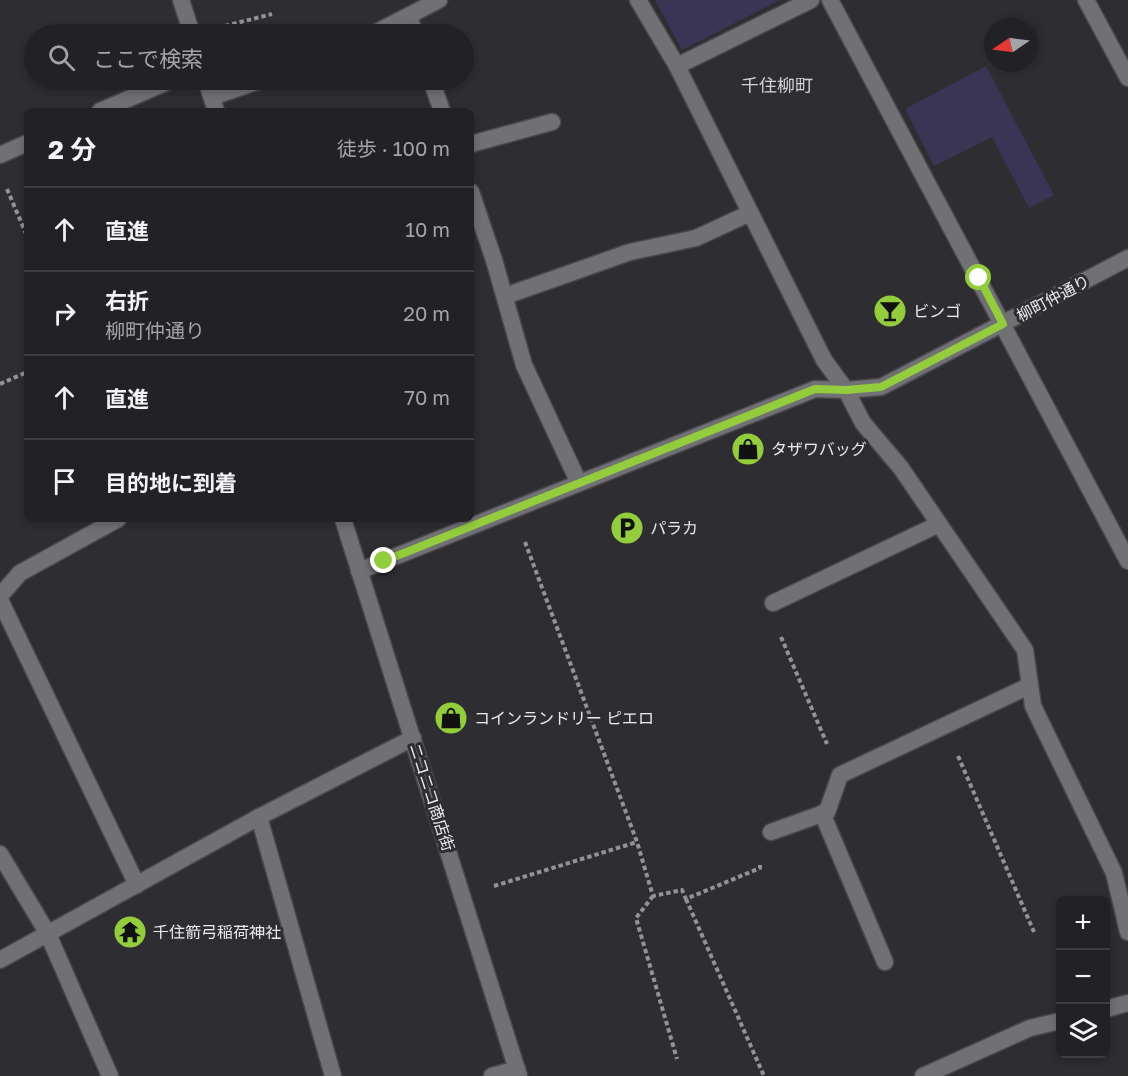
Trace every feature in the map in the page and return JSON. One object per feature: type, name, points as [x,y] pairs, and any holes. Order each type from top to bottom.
[{"type":"street","points":[[181,0],[189,24]]},
{"type":"street","points":[[393,24],[439,0]]},
{"type":"street","points":[[638,0],[677,66],[824,360],[846,390],[863,423],[901,468],[1025,650],[1033,706],[1121,870],[1128,932]]},
{"type":"street","points":[[677,66],[811,0]]},
{"type":"street","points":[[830,0],[1128,561]]},
{"type":"street","points":[[1086,0],[1128,78]]},
{"type":"street","points":[[409,16],[412,24]]},
{"type":"street","points":[[107,108],[149,90]]},
{"type":"street","points":[[214,104],[242,90]]},
{"type":"street","points":[[435,90],[441,108]]},
{"type":"street","points":[[474,143],[552,122]]},
{"type":"street","points":[[0,155],[24,144]]},
{"type":"street","points":[[474,211],[505,296],[524,365],[579,483]]},
{"type":"street","points":[[505,296],[630,252],[696,238],[750,213]]},
{"type":"street","name":"柳町仲通り","points":[[359,571],[815,389],[846,390],[881,387],[1128,258]]},
{"type":"street","points":[[0,596],[20,573],[113,522]]},
{"type":"street","name":"ニコニコ商店街","points":[[344,522],[518,1072]]},
{"type":"street","points":[[773,603],[939,524]]},
{"type":"street","points":[[0,600],[137,885]]},
{"type":"street","points":[[771,832],[827,812],[840,775],[1029,686]]},
{"type":"street","points":[[0,960],[259,817],[413,738]]},
{"type":"street","points":[[822,813],[885,963]]},
{"type":"street","points":[[259,817],[333,1076]]},
{"type":"street","points":[[0,854],[48,934],[110,1076]]},
{"type":"street","points":[[1110,1008],[1128,1004]]},
{"type":"street","points":[[923,1076],[1030,1029],[1056,1022]]},
{"type":"street","points":[[492,1076],[518,1072]]},
{"type":"path","points":[[232,24],[272,14]]},
{"type":"path","points":[[4,182],[24,229]]},
{"type":"path","points":[[0,384],[24,373]]},
{"type":"path","points":[[512,509],[637,842],[653,896]]},
{"type":"path","points":[[773,603],[768,606],[840,775]]},
{"type":"path","points":[[945,725],[1034,932]]},
{"type":"path","points":[[686,898],[760,868],[760,837],[771,832]]},
{"type":"path","points":[[463,895],[637,842]]},
{"type":"path","points":[[677,1059],[636,918],[653,896],[682,890],[764,1076]]},
{"type":"shaded area","points":[[655,0],[780,0],[682,50]]},
{"type":"shaded area","points":[[984,67],[984,72],[989,72],[1054,195],[1029,208],[992,137],[934,166],[905,109]]},
{"type":"place","name":"ビンゴ","points":[[890,311]]},
{"type":"place","name":"タザワバッグ","points":[[748,449]]},
{"type":"place","name":"パラカ","points":[[627,528]]},
{"type":"place","name":"コインランドリー ピエロ","points":[[451,718]]},
{"type":"place","name":"千住箭弓稲荷神社","points":[[130,932]]},
{"type":"district","name":"千住柳町","points":[[777,86]]},
{"type":"route","points":[[384,561],[815,389],[846,390],[881,387],[1003,324],[979,278]]}]
